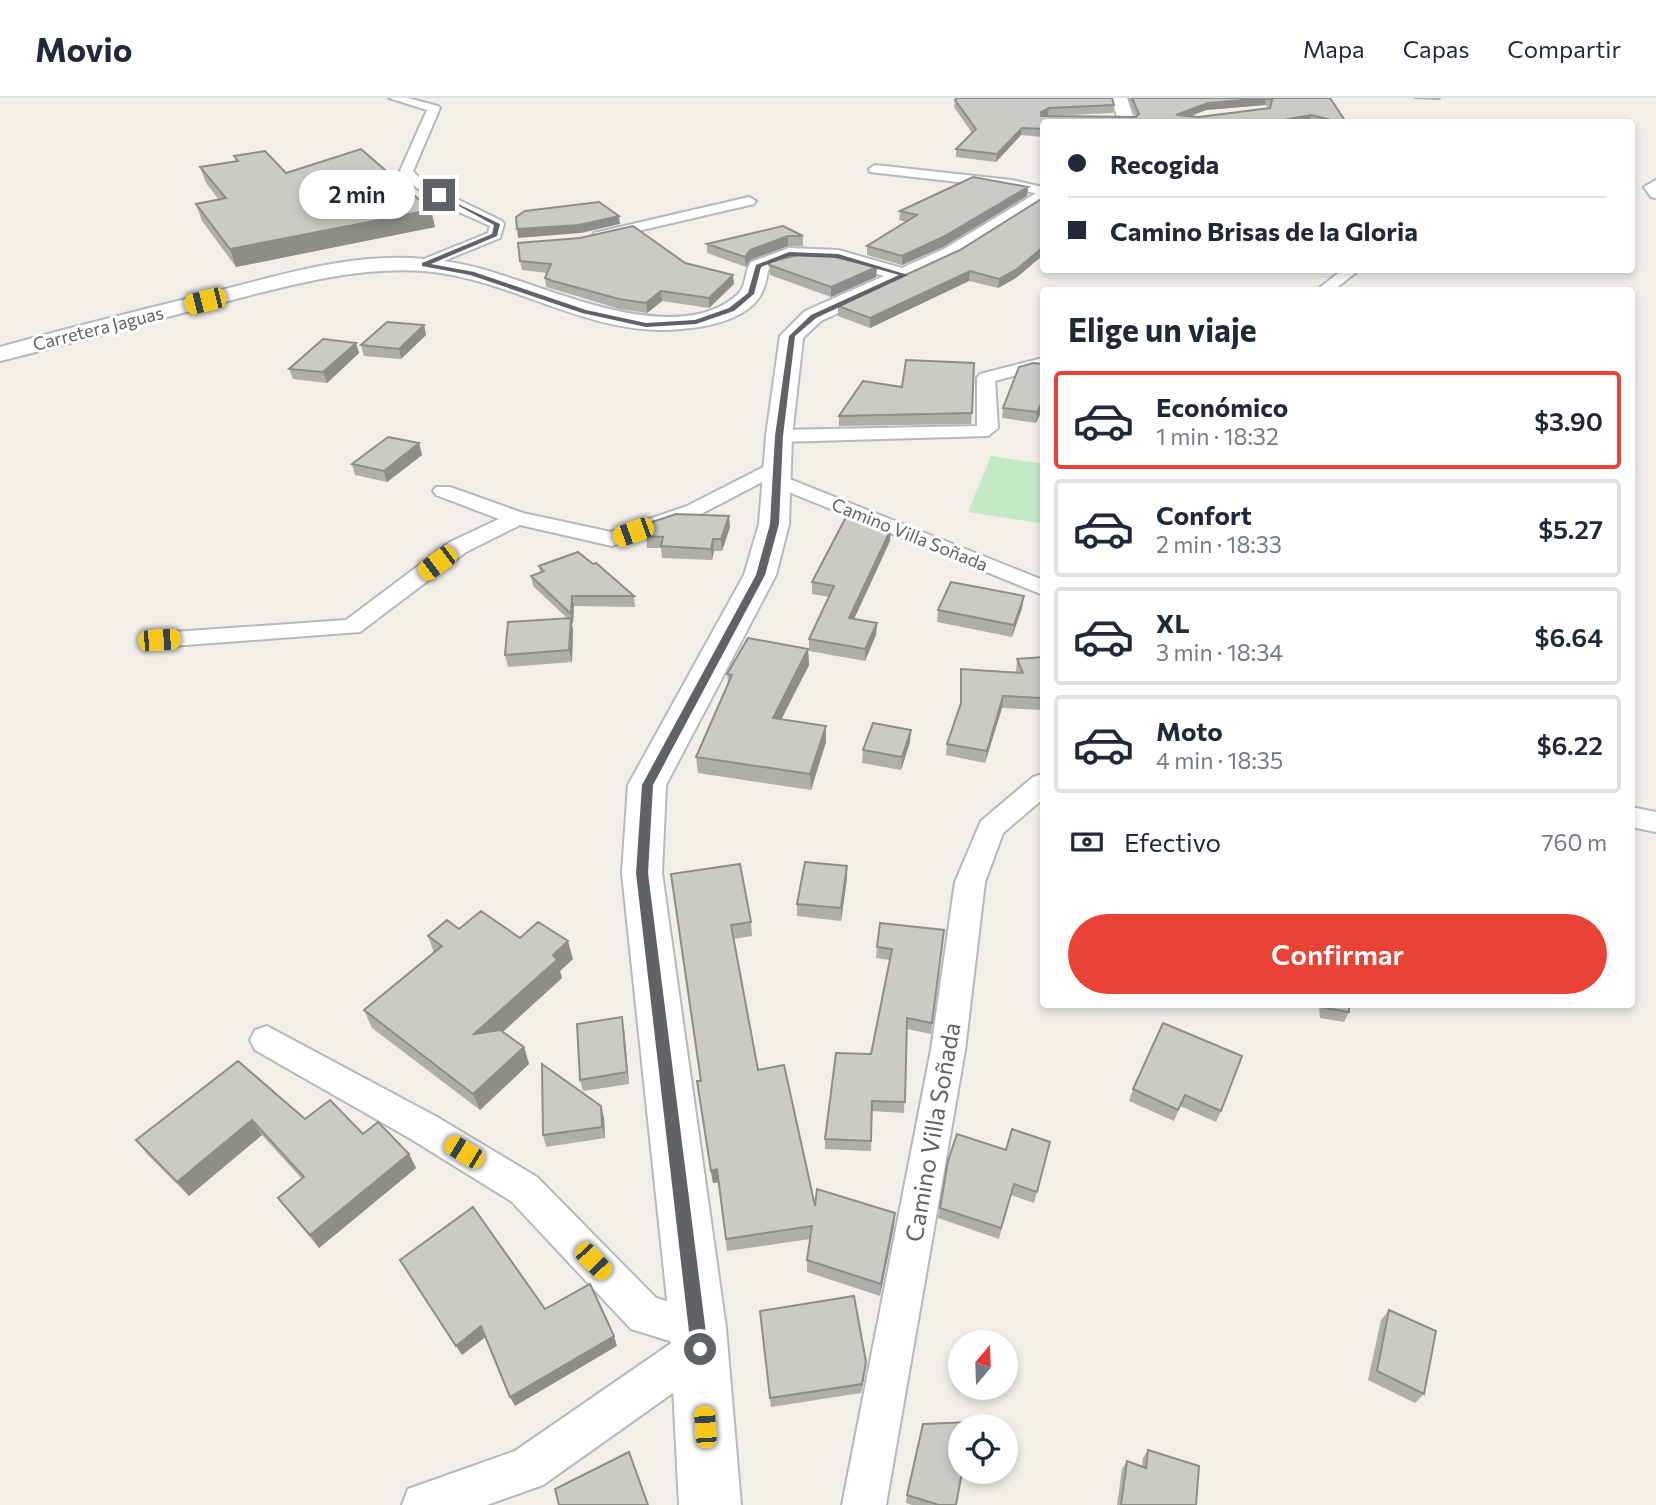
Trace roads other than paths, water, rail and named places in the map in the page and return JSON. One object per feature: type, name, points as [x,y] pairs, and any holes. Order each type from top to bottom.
[{"type":"street","points":[[395,98],[433,108],[406,171],[419,186],[497,224],[495,235],[424,264]]},
{"type":"street","points":[[1119,98],[1126,119]]},
{"type":"street","points":[[875,169],[1011,184],[1040,192]]},
{"type":"street","points":[[1656,184],[1651,187],[1656,194]]},
{"type":"street","points":[[710,1505],[699,1338],[642,873],[647,785],[760,575],[774,524],[792,336],[813,316],[951,253],[1040,195]]},
{"type":"street","points":[[581,240],[749,201]]},
{"type":"street","points":[[463,250],[500,247]]},
{"type":"street","name":"Carretera Jaguas","points":[[0,354],[282,281],[362,267],[424,264],[472,273],[584,312],[646,325],[696,322],[731,309],[751,294],[758,266],[789,254],[838,256],[905,275]]},
{"type":"street","points":[[1329,287],[1348,273]]},
{"type":"street","points":[[443,491],[517,518],[612,539],[694,510],[778,461],[981,432],[988,429],[986,378],[1040,364]]},
{"type":"street","name":"Camino Villa Soñada","points":[[778,461],[1040,587]]},
{"type":"street","points":[[159,640],[352,627],[458,547],[517,518]]},
{"type":"street","name":"Camino Villa Soñada","points":[[864,1505],[948,1050],[970,883],[991,828],[1035,798]]},
{"type":"street","points":[[1635,818],[1656,822]]},
{"type":"street","points":[[267,1040],[424,1128],[524,1189],[645,1315],[699,1338]]},
{"type":"street","points":[[424,1505],[527,1469],[699,1338]]}]
